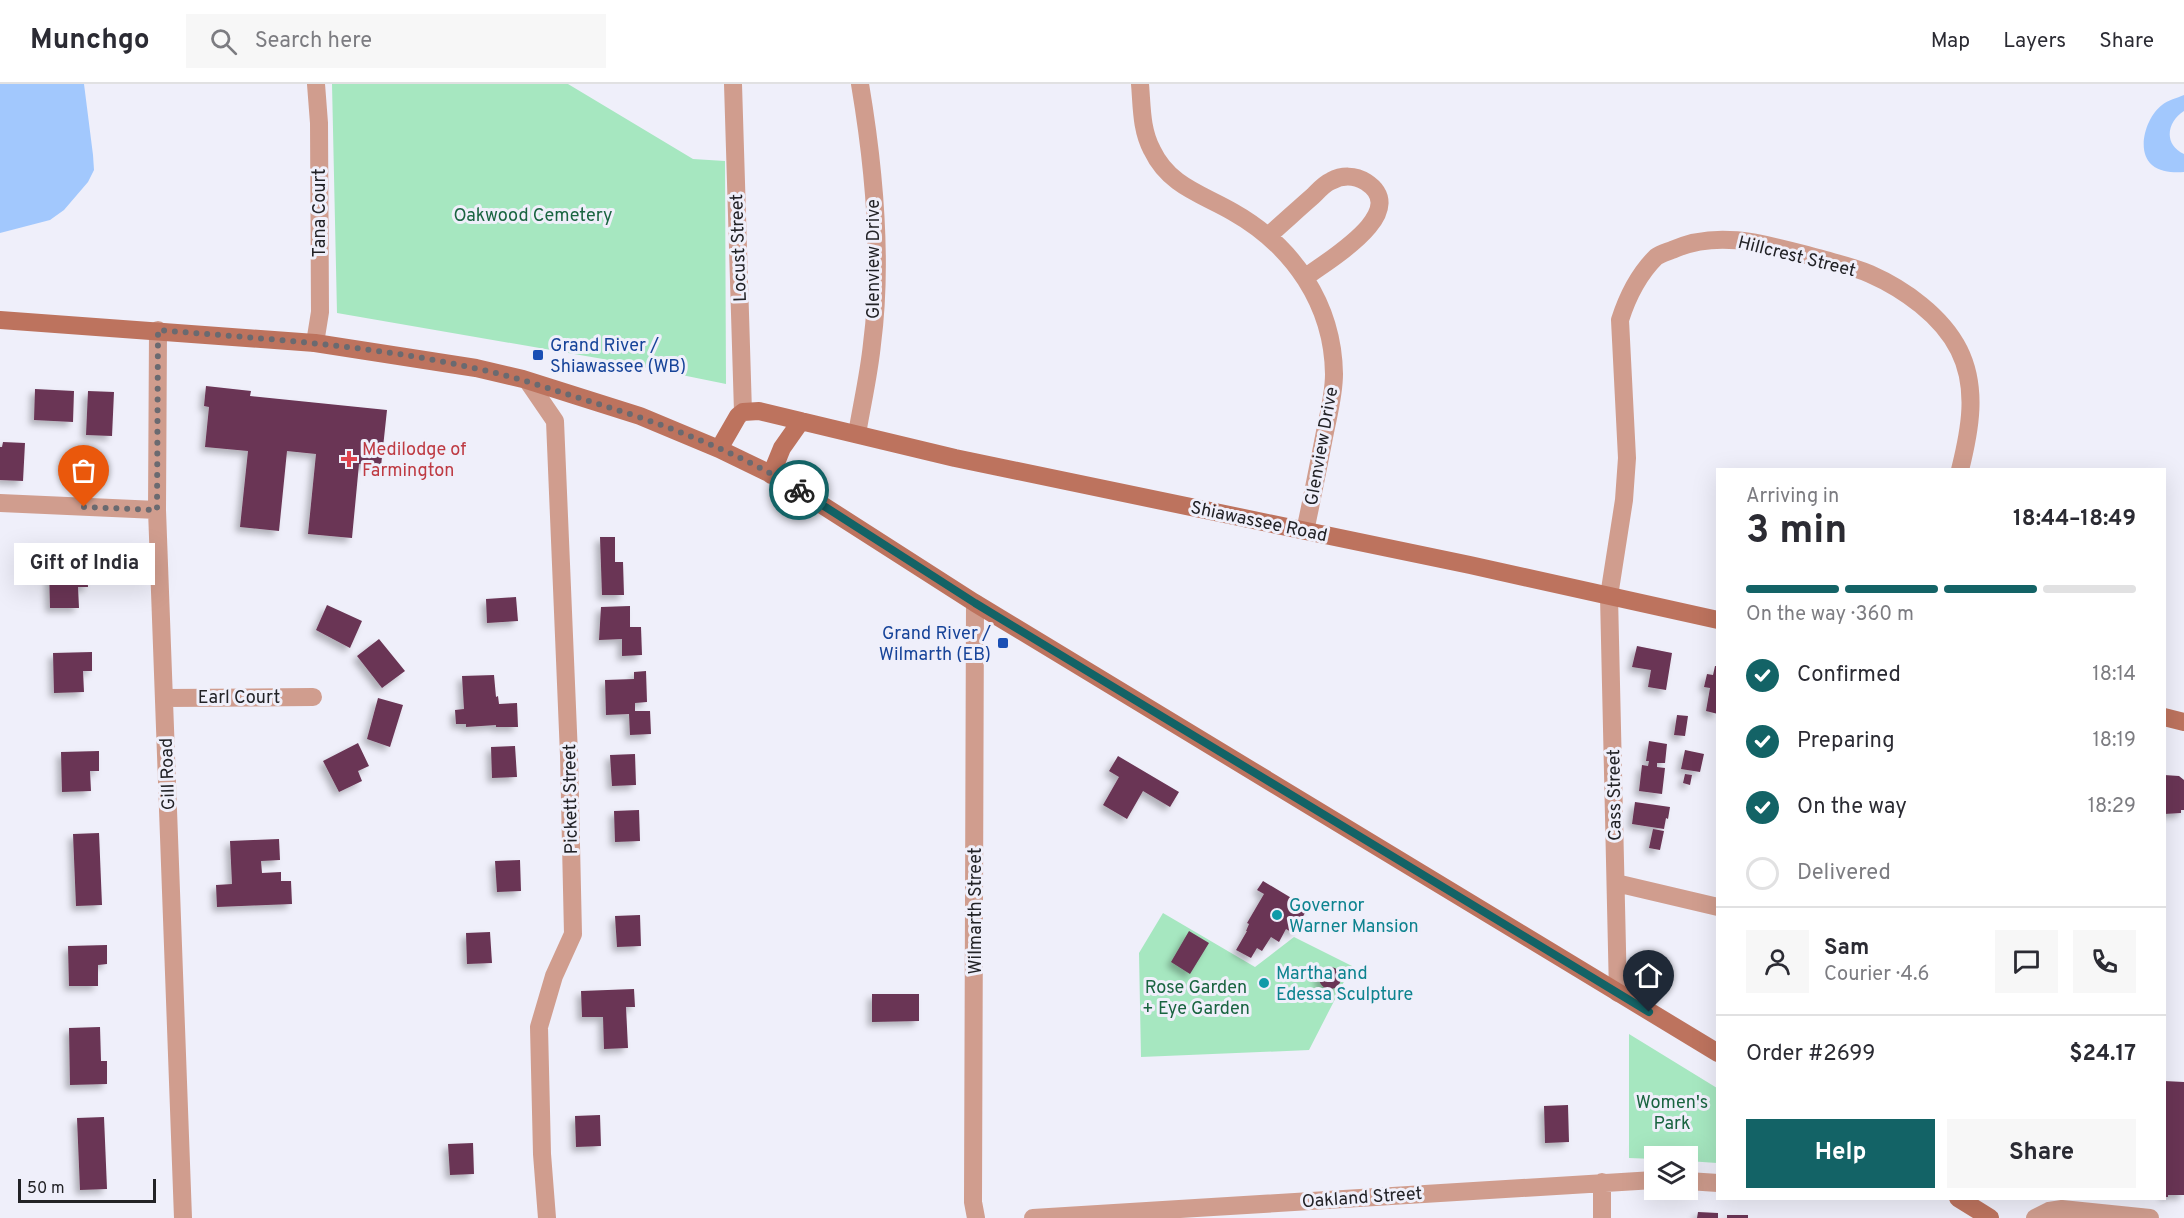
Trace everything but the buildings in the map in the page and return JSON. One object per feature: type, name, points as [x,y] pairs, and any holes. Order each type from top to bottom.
[{"type":"main road","points":[[0,320],[315,343],[476,368],[640,416],[719,449],[783,480],[975,603],[1716,1052]]},
{"type":"main road","name":"Shiawassee Road","points":[[744,412],[759,411],[955,458],[1716,620]]},
{"type":"main road","points":[[719,449],[732,424],[744,412]]},
{"type":"main road","points":[[771,475],[782,448],[801,421]]},
{"type":"main road","points":[[2166,718],[2184,722]]},
{"type":"main road","points":[[1961,1200],[1990,1218]]},
{"type":"street","name":"Tana Court","points":[[315,343],[320,312],[319,123],[316,84]]},
{"type":"street","name":"Locust Street","points":[[733,84],[744,412]]},
{"type":"street","name":"Glenview Drive","points":[[857,434],[872,343],[877,269],[865,115],[860,84]]},
{"type":"street","name":"Glenview Drive","points":[[1140,84],[1143,129],[1152,152],[1169,175],[1195,194],[1233,212],[1268,236],[1306,277],[1321,307],[1332,348],[1334,375],[1331,401],[1305,531]]},
{"type":"street","points":[[1268,236],[1329,181],[1345,176],[1360,178],[1370,184],[1379,195],[1380,209],[1376,220],[1306,277]]},
{"type":"street","name":"Hillcrest Street","points":[[1609,596],[1624,500],[1627,458],[1620,320],[1631,294],[1657,256],[1690,242],[1725,239],[1769,245],[1861,271],[1904,293],[1935,317],[1959,350],[1971,389],[1969,436],[1961,468]]},
{"type":"street","name":"Gill Road","points":[[158,330],[157,510],[183,1218]]},
{"type":"street","name":"Pickett Street","points":[[529,382],[555,421],[569,754],[573,934],[554,976],[539,1027],[542,1154],[547,1218]]},
{"type":"street","points":[[0,503],[157,510]]},
{"type":"street","name":"Cass Street","points":[[1609,596],[1618,993]]},
{"type":"street","name":"Wilmarth Street","points":[[975,603],[973,636],[975,916],[973,1202],[976,1218]]},
{"type":"street","name":"Earl Court","points":[[164,698],[313,697]]},
{"type":"street","points":[[1616,884],[1716,907]]},
{"type":"street","name":"Oakland Street","points":[[1033,1218],[1644,1180]]},
{"type":"street","points":[[1602,1182],[1602,1218]]},
{"type":"street","points":[[1698,1182],[1716,1183]]},
{"type":"street","points":[[2035,1218],[2049,1210],[2062,1209],[2150,1218]]},
{"type":"green space","name":"Oakwood Cemetery","points":[[332,84],[568,84],[693,159],[725,161],[726,384],[603,359],[337,313]]},
{"type":"green space","name":"Rose Garden + Eye Garden","points":[[1163,913],[1255,967],[1294,937],[1352,966],[1309,1050],[1141,1057],[1139,953]]},
{"type":"green space","name":"Women's Park","points":[[1629,1034],[1716,1087],[1716,1163],[1698,1162],[1698,1146],[1644,1146],[1644,1159],[1629,1158]]},
{"type":"water","points":[[0,84],[84,84],[94,170],[88,182],[64,210],[50,220],[0,233]]},
{"type":"water","points":[[2184,95],[2184,111],[2171,127],[2170,139],[2177,150],[2184,154],[2184,172],[2163,171],[2147,159],[2144,151],[2145,134],[2152,117],[2162,105]]},
{"type":"way so far","points":[[84,507],[157,510],[158,330],[315,343],[476,368],[640,416],[719,449],[799,490]]},
{"type":"place","name":"Grand River / Shiawassee (WB)","points":[[538,355]]},
{"type":"place","name":"Medilodge of Farmington","points":[[349,459]]},
{"type":"place","name":"Gift of India","points":[[84,507]]},
{"type":"place","name":"Grand River / Wilmarth (EB)","points":[[1003,643]]},
{"type":"place","name":"Governor Warner Mansion","points":[[1277,915]]},
{"type":"place","name":"Martha and Edessa Sculpture","points":[[1264,983]]},
{"type":"route","points":[[799,490],[975,603],[1649,1012]]}]
